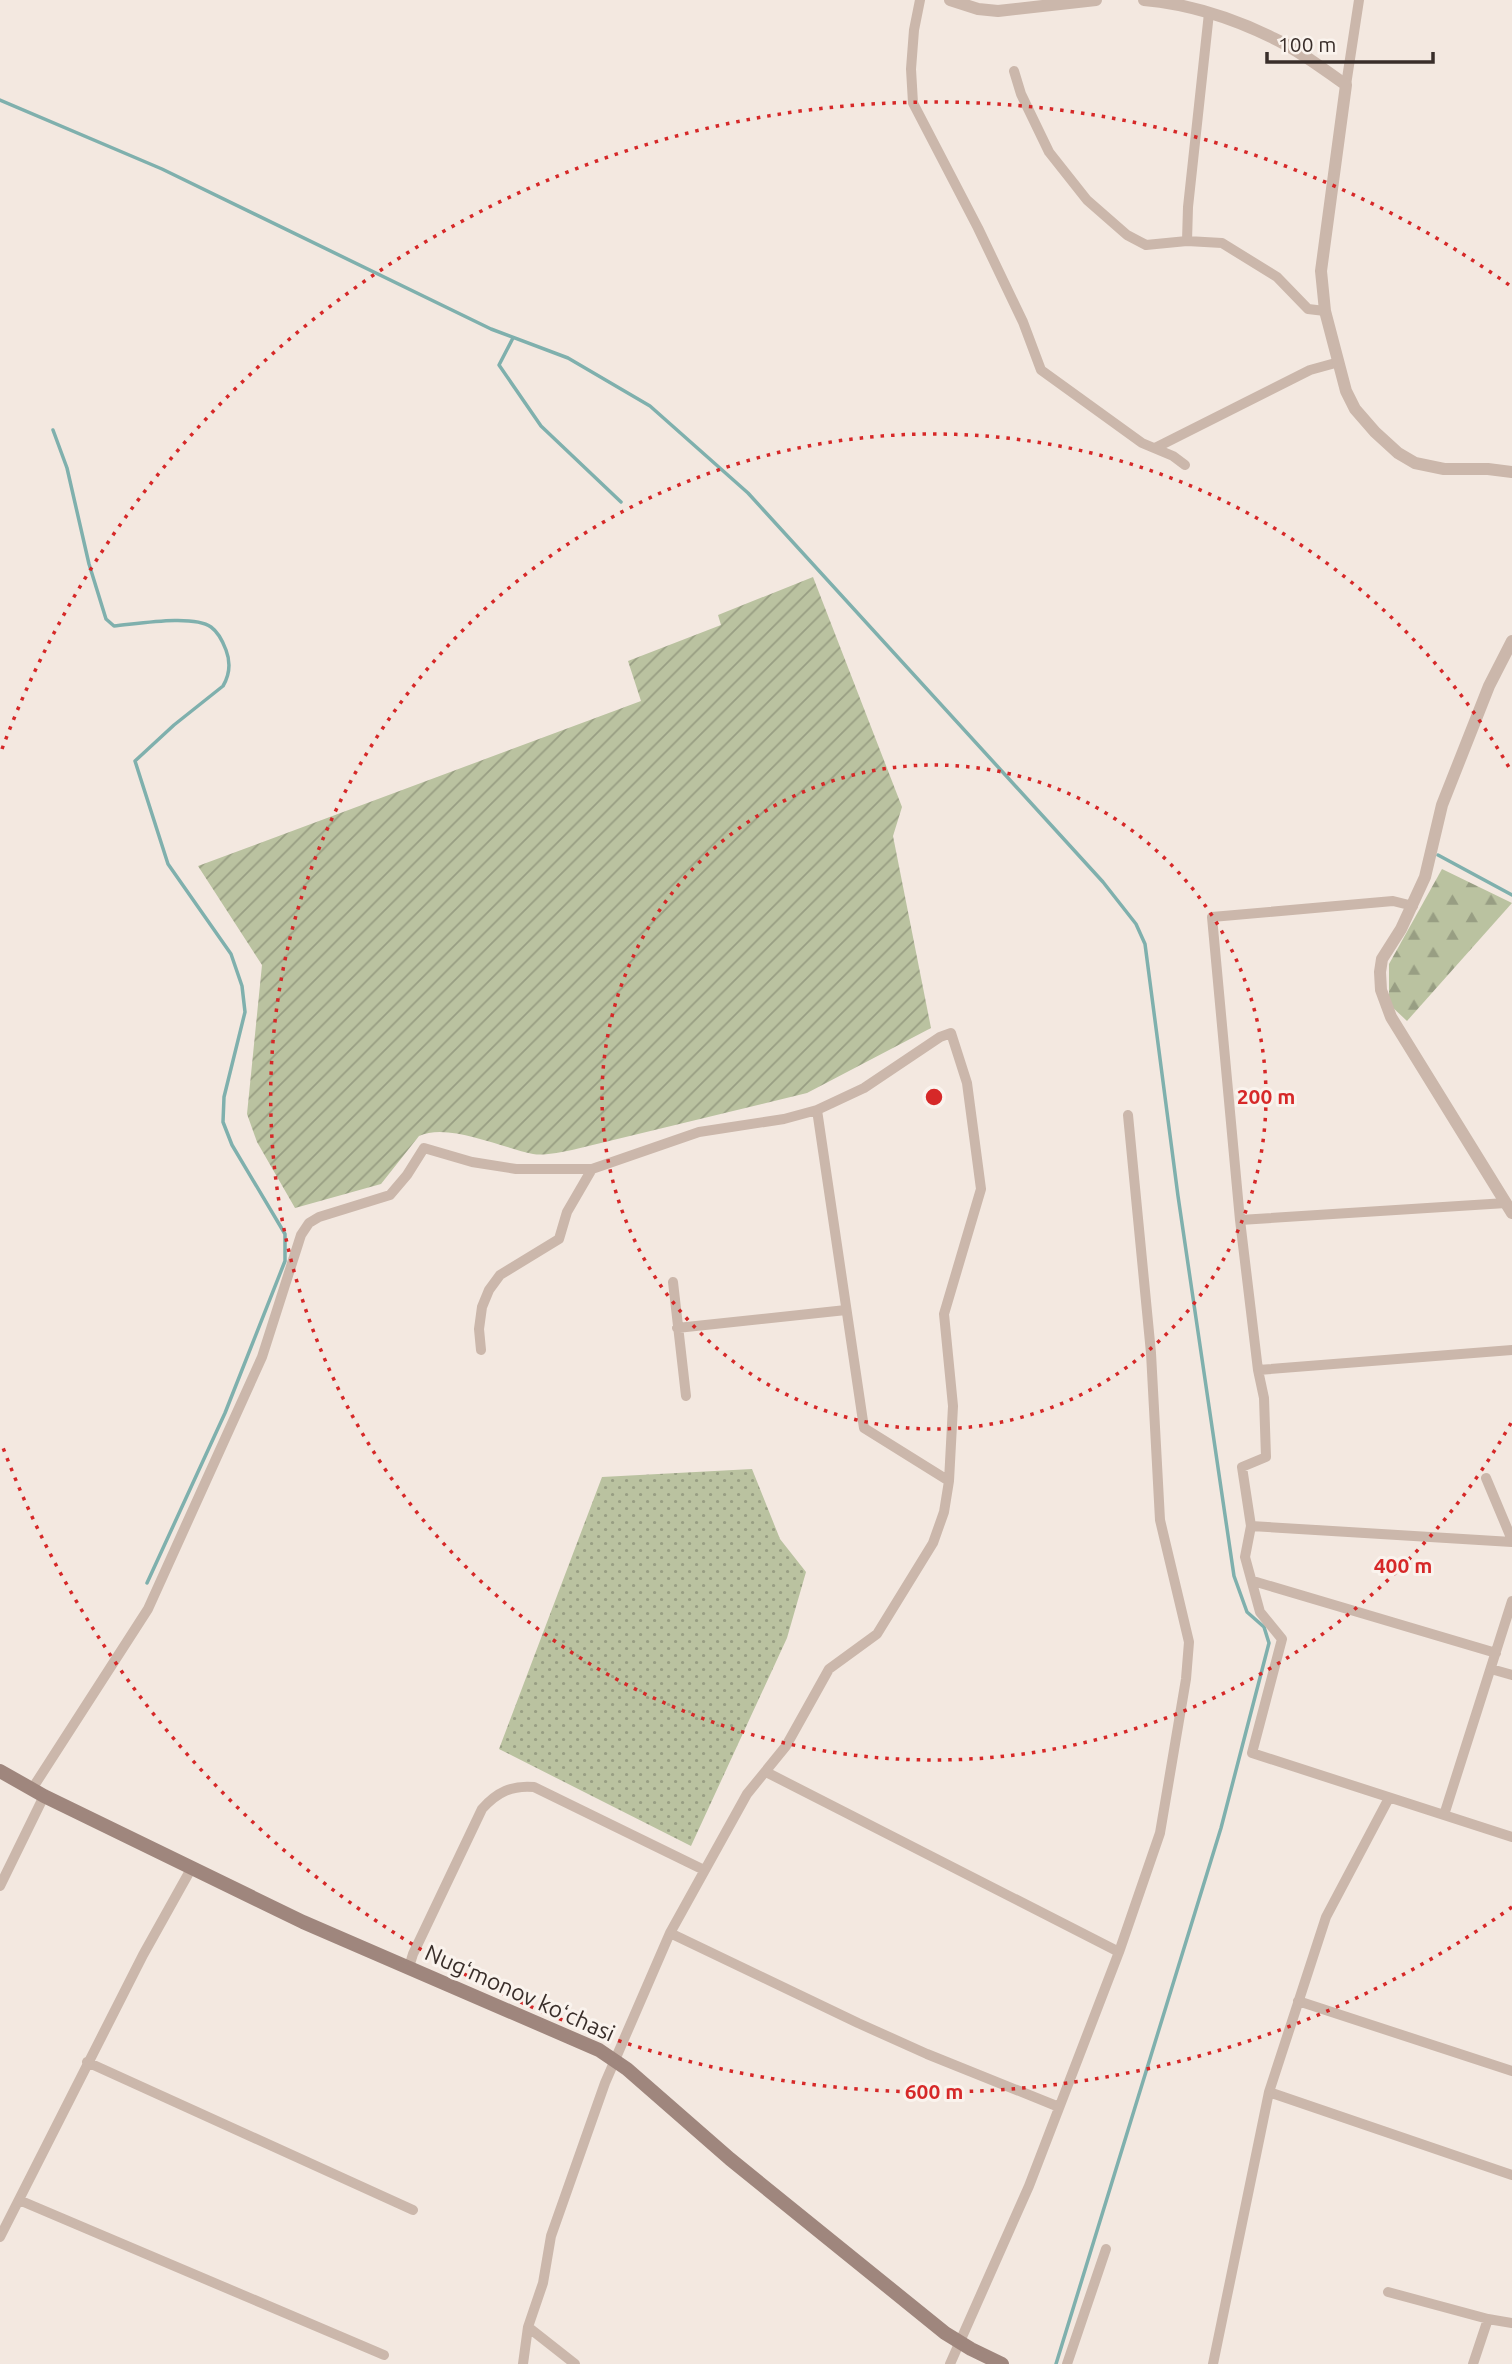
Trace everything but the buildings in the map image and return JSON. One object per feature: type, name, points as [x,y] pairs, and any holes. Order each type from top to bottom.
[{"type":"main road","name":"Nugʻmonov koʻchasi","points":[[0,1771],[38,1793],[303,1922],[583,2042],[614,2060],[643,2082],[730,2160],[960,2343],[1002,2364]]},
{"type":"street","points":[[920,0],[911,69],[913,103],[978,228],[1023,322],[1041,370],[1142,443],[1173,456],[1185,465]]},
{"type":"street","points":[[950,0],[978,9],[998,11],[1096,0]]},
{"type":"street","points":[[1144,0],[1227,18],[1275,38],[1346,85]]},
{"type":"street","points":[[1359,0],[1322,258],[1325,311],[1346,391],[1355,409],[1390,447],[1406,458],[1434,468],[1512,472]]},
{"type":"street","points":[[1187,241],[1188,207],[1209,13]]},
{"type":"street","points":[[1014,71],[1021,94],[1049,152],[1087,200],[1127,235],[1146,245],[1187,241],[1222,243],[1277,277],[1308,309],[1325,311]]},
{"type":"street","points":[[1155,448],[1310,370],[1339,362]]},
{"type":"street","points":[[1240,1220],[1509,1208],[1412,1054],[1383,1001],[1380,981],[1382,959],[1401,929],[1425,877],[1442,805],[1489,687],[1512,641]]},
{"type":"street","points":[[1413,906],[1393,901],[1212,917],[1240,1220],[1258,1370],[1264,1398],[1266,1457],[1242,1467],[1251,1527],[1245,1557],[1260,1612],[1282,1639],[1252,1753],[1512,1838]]},
{"type":"street","points":[[0,1886],[38,1793],[148,1609],[262,1357],[295,1248],[309,1223],[330,1212],[390,1195],[424,1148],[472,1162],[516,1169],[593,1168],[699,1132],[784,1119],[817,1110],[864,1088],[940,1037],[951,1033],[967,1083],[981,1189],[944,1314],[953,1406],[949,1481],[944,1512],[933,1543],[877,1634],[829,1669],[786,1746],[747,1794],[670,1933],[614,2060],[551,2236],[543,2283],[528,2328],[523,2364]]},
{"type":"street","points":[[817,1110],[864,1428],[949,1481]]},
{"type":"street","points":[[950,2364],[1028,2186],[1119,1952],[1160,1833],[1186,1679],[1189,1643],[1160,1520],[1151,1353],[1128,1115]]},
{"type":"street","points":[[481,1350],[479,1329],[482,1307],[489,1290],[500,1275],[559,1239],[568,1212],[593,1168]]},
{"type":"street","points":[[673,1282],[686,1396]]},
{"type":"street","points":[[677,1328],[846,1310]]},
{"type":"street","points":[[1258,1370],[1512,1350]]},
{"type":"street","points":[[1251,1527],[1512,1541],[1486,1478]]},
{"type":"street","points":[[1253,1580],[1496,1653]]},
{"type":"street","points":[[1444,1815],[1512,1601]]},
{"type":"street","points":[[1491,1669],[1512,1675]]},
{"type":"street","points":[[766,1772],[1119,1952]]},
{"type":"street","points":[[409,1967],[482,1809],[494,1796],[520,1785],[534,1787],[704,1870]]},
{"type":"street","points":[[1213,2364],[1269,2092],[1326,1917],[1389,1798]]},
{"type":"street","points":[[0,2237],[142,1955],[191,1869]]},
{"type":"street","points":[[670,1933],[927,2054],[1059,2107]]},
{"type":"street","points":[[1298,2001],[1512,2071]]},
{"type":"street","points":[[87,2062],[413,2210]]},
{"type":"street","points":[[1269,2092],[1512,2175]]},
{"type":"street","points":[[19,2200],[384,2356]]},
{"type":"street","points":[[1067,2364],[1106,2249]]},
{"type":"street","points":[[1388,2292],[1512,2323]]},
{"type":"street","points":[[1473,2364],[1488,2319]]},
{"type":"street","points":[[528,2328],[575,2364]]},
{"type":"green space","points":[[813,577],[902,807],[893,836],[931,1028],[807,1093],[572,1150],[533,1154],[460,1134],[445,1132],[419,1136],[381,1184],[295,1208],[257,1142],[247,1114],[262,965],[198,866],[641,701],[628,661],[721,625],[718,615]]},
{"type":"green space","points":[[1442,869],[1512,903],[1407,1021],[1389,1004],[1389,964]]},
{"type":"green space","points":[[752,1469],[780,1539],[806,1572],[787,1638],[691,1846],[499,1749],[602,1477]]},
{"type":"waterway","points":[[0,100],[162,169],[491,329],[568,358],[650,406],[748,493],[1103,882],[1136,924],[1145,944],[1178,1196],[1234,1576],[1247,1612],[1264,1627],[1269,1643],[1221,1828],[1056,2364]]},
{"type":"waterway","points":[[513,338],[499,365],[541,426],[621,502]]},
{"type":"waterway","points":[[53,430],[67,468],[89,564],[106,619],[114,626],[178,620],[203,623],[216,632],[228,655],[229,668],[223,686],[174,725],[135,761],[168,864],[231,954],[242,986],[245,1012],[224,1097],[223,1122],[232,1145],[285,1234],[285,1261],[225,1413],[147,1583]]},
{"type":"waterway","points":[[1438,855],[1512,895]]}]
